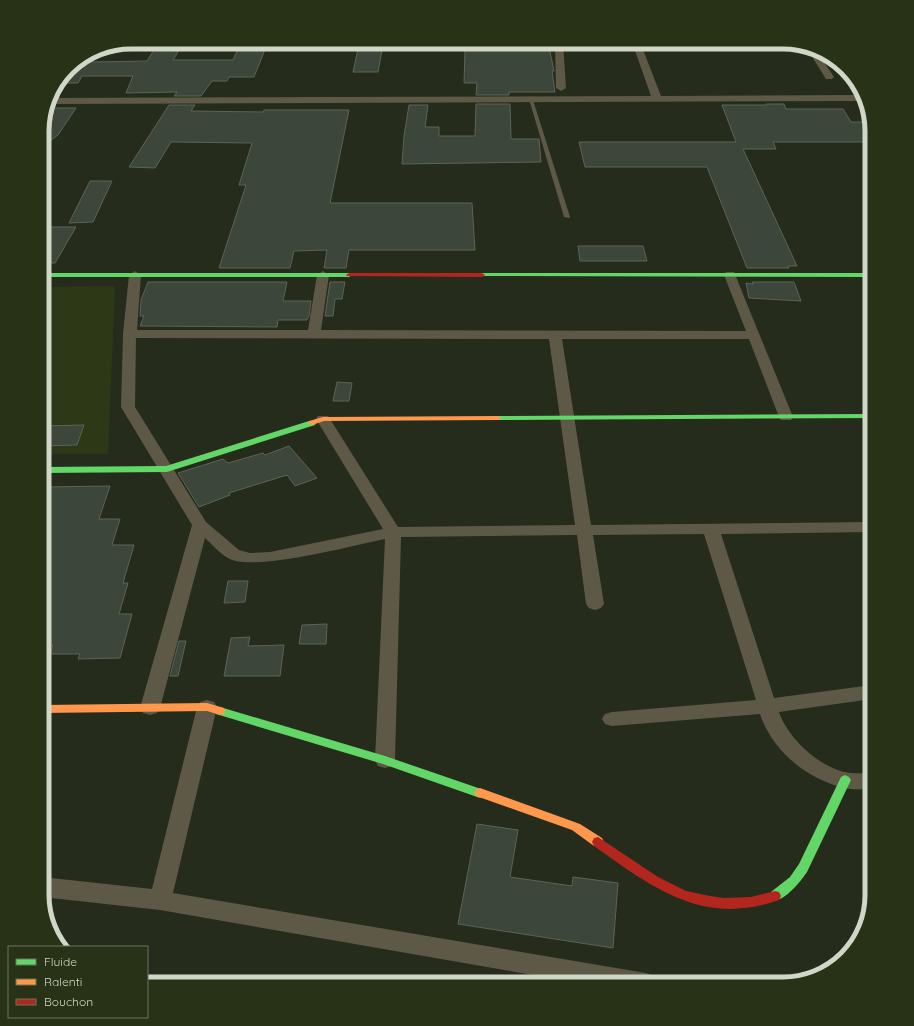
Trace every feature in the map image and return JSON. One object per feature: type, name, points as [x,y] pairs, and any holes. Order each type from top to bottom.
[{"type":"street","points":[[559,49],[561,88]]},
{"type":"street","points":[[639,49],[657,99]]},
{"type":"street","points":[[814,55],[829,77]]},
{"type":"street","points":[[54,101],[858,98]]},
{"type":"street","points":[[49,275],[865,275]]},
{"type":"street","points":[[135,275],[130,334],[128,407],[200,525],[234,555],[250,558],[270,557],[393,532],[865,527]]},
{"type":"street","points":[[314,334],[323,275]]},
{"type":"street","points":[[730,275],[786,417]]},
{"type":"street","points":[[130,334],[753,335]]},
{"type":"street","points":[[555,335],[595,604]]},
{"type":"street","points":[[49,470],[167,469],[323,419],[865,416]]},
{"type":"street","points":[[323,419],[393,532],[385,760]]},
{"type":"street","points":[[150,708],[200,525]]},
{"type":"street","points":[[711,529],[773,723],[788,746],[814,768],[844,780],[865,781]]},
{"type":"street","points":[[612,719],[768,706],[865,693]]},
{"type":"street","points":[[160,900],[207,708]]},
{"type":"street","points":[[49,709],[207,708],[385,760],[576,827],[649,878],[674,892],[703,900],[733,904],[763,901],[778,894],[794,881],[803,868],[844,780]]},
{"type":"street","points":[[49,888],[160,900],[606,977]]},
{"type":"lane","points":[[531,100],[567,217]]},
{"type":"shaded area","points":[[115,286],[108,454],[49,454],[49,287]]},
{"type":"building","points":[[155,49],[180,49],[173,60],[233,60],[238,49],[265,49],[254,77],[229,77],[227,81],[212,81],[201,96],[174,96],[177,92],[126,93],[133,76],[82,76],[78,83],[64,83],[77,69],[92,59],[90,62],[147,61]]},
{"type":"building","points":[[358,49],[382,50],[378,72],[353,72]]},
{"type":"building","points":[[549,49],[554,71],[552,71],[555,92],[509,92],[509,95],[476,95],[477,83],[464,83],[465,50]]},
{"type":"building","points":[[476,104],[510,104],[511,139],[539,139],[541,162],[402,164],[404,136],[409,105],[428,105],[425,127],[439,127],[439,136],[475,136]]},
{"type":"building","points":[[766,104],[784,104],[786,109],[843,109],[851,122],[864,122],[865,125],[865,142],[773,142],[776,149],[743,149],[797,266],[788,266],[789,268],[747,268],[707,167],[585,167],[579,142],[736,142],[722,105],[767,105]]},
{"type":"building","points":[[169,105],[195,105],[191,111],[263,112],[264,110],[349,110],[330,203],[472,203],[475,250],[349,250],[346,268],[324,268],[327,250],[294,251],[290,268],[219,268],[246,185],[239,185],[252,143],[171,142],[155,168],[129,167]]},
{"type":"building","points":[[52,108],[76,108],[58,135],[49,142],[49,125]]},
{"type":"building","points":[[90,181],[112,181],[93,222],[69,223]]},
{"type":"building","points":[[49,227],[76,227],[55,263],[49,263]]},
{"type":"building","points":[[578,246],[643,246],[647,261],[580,261]]},
{"type":"building","points":[[148,282],[287,282],[283,301],[311,301],[309,316],[307,320],[278,320],[277,327],[140,326],[144,316],[140,316],[141,300]]},
{"type":"building","points":[[330,282],[345,282],[342,299],[335,299],[333,316],[325,316]]},
{"type":"building","points":[[752,282],[794,282],[801,301],[749,298],[746,283],[753,284]]},
{"type":"building","points":[[337,382],[352,383],[349,401],[333,401]]},
{"type":"building","points":[[84,425],[77,445],[49,446],[49,426]]},
{"type":"building","points":[[289,446],[317,478],[295,486],[287,475],[229,493],[230,495],[199,507],[178,473],[223,459],[228,463],[263,453],[265,455]]},
{"type":"building","points":[[110,486],[99,519],[120,519],[112,545],[134,545],[123,583],[128,583],[119,614],[132,614],[120,658],[78,659],[80,654],[50,654],[53,645],[49,645],[49,487]]},
{"type":"building","points":[[228,581],[248,581],[245,602],[224,603]]},
{"type":"building","points":[[327,624],[326,644],[299,644],[302,625]]},
{"type":"building","points":[[250,637],[248,646],[284,645],[280,676],[224,676],[231,638]]},
{"type":"building","points":[[179,641],[186,641],[178,676],[170,676]]},
{"type":"building","points":[[477,824],[518,830],[510,877],[572,886],[573,877],[618,883],[613,948],[458,924]]},
{"type":"traffic: fast","points":[[49,275],[349,275]]},
{"type":"traffic: fast","points":[[482,275],[865,275]]},
{"type":"traffic: fast","points":[[497,418],[865,416]]},
{"type":"traffic: fast","points":[[49,470],[167,469],[312,423]]},
{"type":"traffic: fast","points":[[220,711],[385,760],[480,793]]},
{"type":"traffic: fast","points":[[775,896],[794,881],[803,868],[845,780]]},
{"type":"traffic: slow","points":[[312,423],[323,419],[497,418]]},
{"type":"traffic: slow","points":[[49,709],[207,707],[220,711]]},
{"type":"traffic: slow","points":[[480,793],[576,827],[598,842]]},
{"type":"traffic: jam","points":[[349,275],[482,275]]},
{"type":"traffic: jam","points":[[598,842],[653,880],[684,896],[710,902],[724,903],[751,902],[764,900],[775,896]]}]
